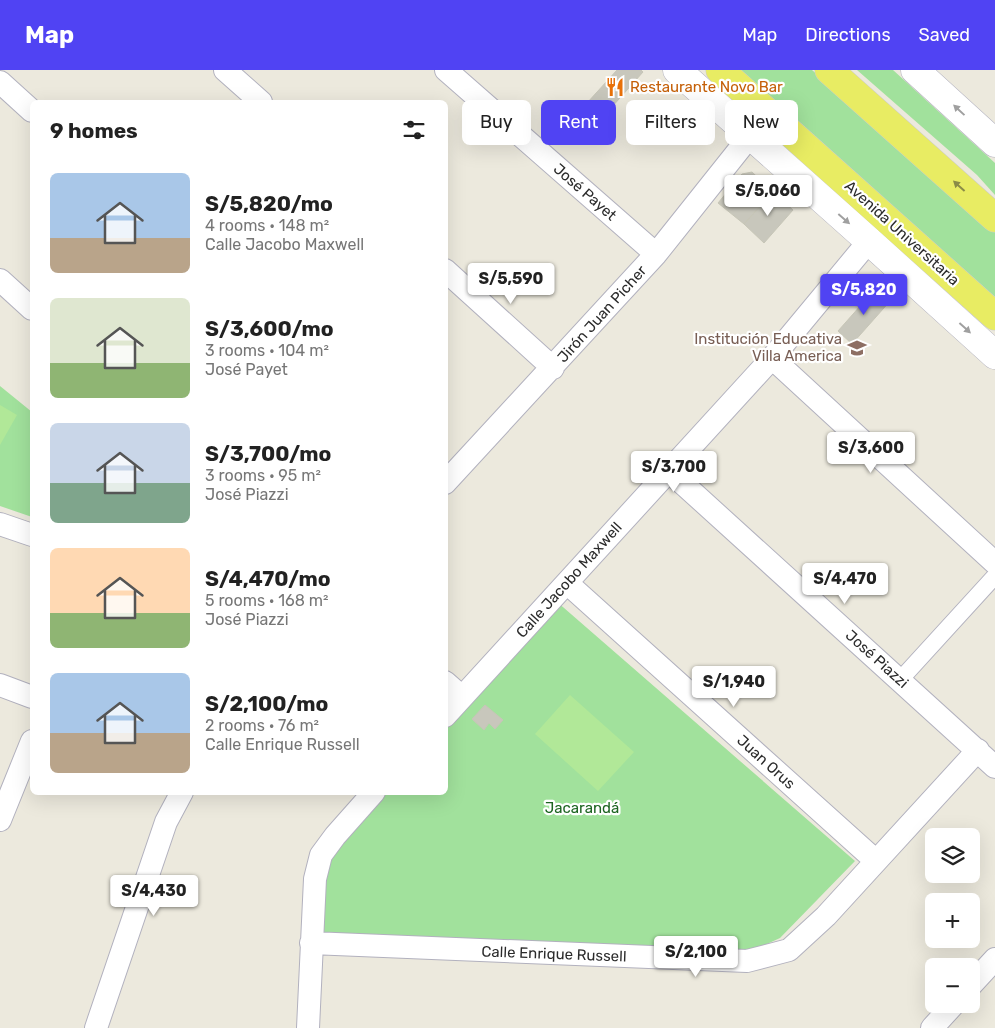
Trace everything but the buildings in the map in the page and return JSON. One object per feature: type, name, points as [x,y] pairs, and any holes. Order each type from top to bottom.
[{"type":"main road","name":"Avenida Universitaria","points":[[677,70],[725,113]]},
{"type":"main road","name":"Avenida Universitaria","points":[[720,70],[995,316]]},
{"type":"main road","points":[[829,70],[995,218]]},
{"type":"main road","points":[[915,70],[995,143]]},
{"type":"main road","name":"Avenida Universitaria","points":[[760,145],[995,355]]},
{"type":"street","points":[[225,70],[259,100]]},
{"type":"street","name":"José Payet","points":[[446,70],[656,254]]},
{"type":"street","points":[[0,82],[30,109]]},
{"type":"street","name":"Jirón Juan Picher","points":[[448,479],[553,368],[656,254],[743,145]]},
{"type":"street","name":"Calle Jacobo Maxwell","points":[[448,713],[772,358],[869,241]]},
{"type":"street","points":[[448,273],[553,368]]},
{"type":"street","points":[[0,280],[30,307]]},
{"type":"street","points":[[772,358],[995,563]]},
{"type":"street","name":"José Piazzi","points":[[669,471],[995,767]]},
{"type":"street","points":[[0,524],[30,534]]},
{"type":"street","points":[[900,680],[995,576]]},
{"type":"street","name":"Juan Orus","points":[[567,583],[876,861]]},
{"type":"street","points":[[0,685],[30,695]]},
{"type":"street","points":[[448,685],[462,697]]},
{"type":"street","points":[[0,820],[30,746]]},
{"type":"street","name":"Calle Enrique Russell","points":[[311,944],[747,962],[789,950],[826,916],[978,750]]},
{"type":"street","points":[[96,1028],[166,822],[180,795]]},
{"type":"street","points":[[308,1028],[315,879],[321,855],[371,795]]},
{"type":"street","points":[[980,975],[995,959]]},
{"type":"street","points":[[932,1028],[946,1013]]},
{"type":"green space","points":[[739,70],[812,70],[995,232],[995,300],[798,123],[798,100],[772,100]]},
{"type":"green space","points":[[857,70],[893,70],[995,163],[995,195],[977,175]]},
{"type":"green space","points":[[0,386],[30,410],[30,516],[0,506]]},
{"type":"green space","points":[[0,405],[17,415],[0,445]]},
{"type":"green space","name":"Jacarandá","points":[[556,601],[855,861],[780,938],[752,951],[319,937],[319,873],[381,795],[448,795],[448,721]]},
{"type":"green space","points":[[570,695],[634,752],[598,791],[535,734]]},
{"type":"place","name":"Restaurante Novo Bar","points":[[615,87]]},
{"type":"place","name":"Institución Educativa Villa America","points":[[857,348]]}]
